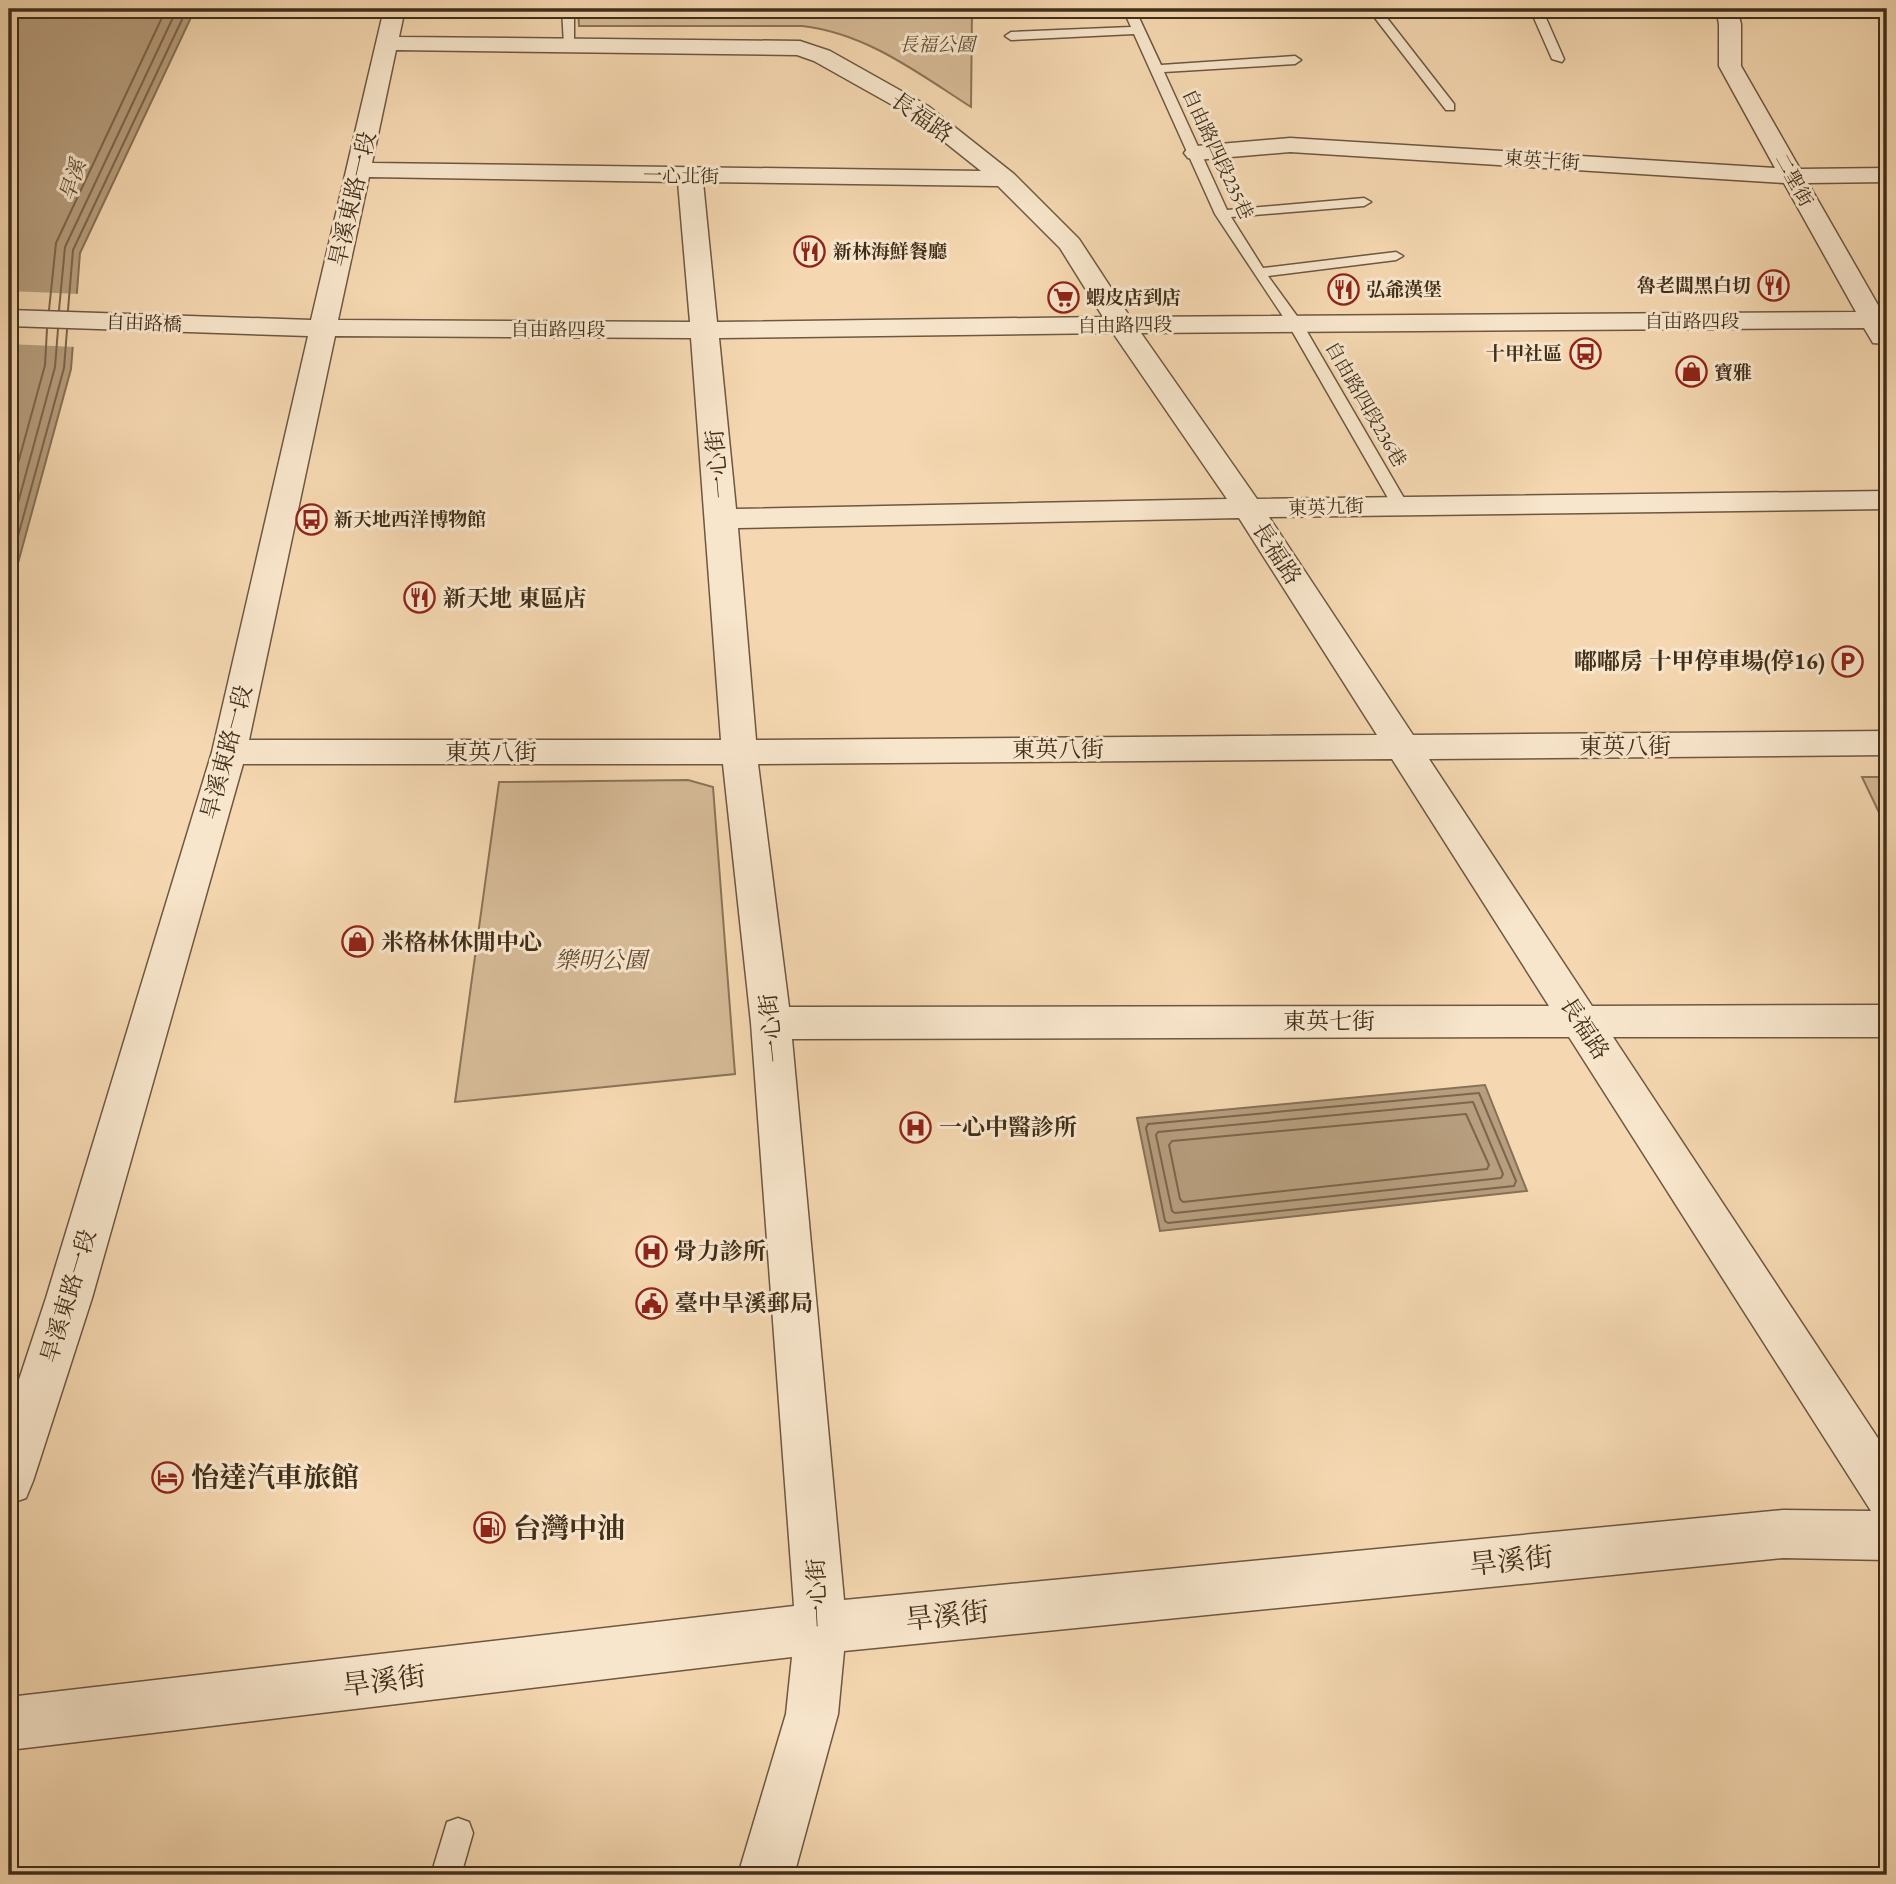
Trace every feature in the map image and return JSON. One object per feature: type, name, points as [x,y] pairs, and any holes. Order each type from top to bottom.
[{"type":"street","name":"旱溪東路一段","points":[[9,1481],[73,1285],[229,752],[394,9]]},
{"type":"street","name":"二聖街","points":[[1727,9],[1730,24],[1730,66],[1791,176],[1880,320],[1887,344]]},
{"type":"street","name":"長福路","points":[[387,43],[800,48],[822,56],[920,111],[1005,179],[1070,244],[1122,326],[1249,509],[1887,1494]]},
{"type":"street","name":"東英十街","points":[[1196,153],[1290,145],[1791,176],[1887,176]]},
{"type":"street","name":"一心北街","points":[[358,170],[1005,179]]},
{"type":"street","name":"一心街","points":[[690,176],[722,519],[739,751],[771,1023],[821,1628],[811,1714],[766,1875]]},
{"type":"street","name":"自由路橋","points":[[9,318],[279,328]]},
{"type":"street","name":"自由路四段","points":[[279,328],[705,330],[1880,320]]},
{"type":"street","name":"東英九街","points":[[722,519],[1400,505],[1887,500]]},
{"type":"street","name":"東英八街","points":[[229,752],[1887,743]]},
{"type":"street","name":"東英七街","points":[[771,1023],[1887,1021]]},
{"type":"street","name":"旱溪街","points":[[9,1724],[821,1628],[1783,1534],[1887,1536]]},
{"type":"lane","points":[[568,9],[570,45]]},
{"type":"lane","name":"自由路四段235巷","points":[[1129,9],[1222,214],[1295,323]]},
{"type":"lane","points":[[1374,9],[1450,107]]},
{"type":"lane","points":[[1536,9],[1558,59]]},
{"type":"lane","points":[[1011,36],[1139,30]]},
{"type":"lane","points":[[1157,69],[1295,60]]},
{"type":"lane","points":[[1222,214],[1364,202]]},
{"type":"lane","points":[[1259,273],[1396,256]]},
{"type":"lane","name":"自由路四段236巷","points":[[1295,323],[1400,505]]},
{"type":"lane","points":[[446,1875],[458,1833]]},
{"type":"green space","name":"長福公園","points":[[578,9],[972,9],[971,107],[891,56],[825,30],[802,26],[579,26]]},
{"type":"green space","points":[[1862,777],[1887,777],[1887,829]]},
{"type":"green space","name":"樂明公園","points":[[688,780],[713,787],[735,1074],[455,1102],[499,782]]},
{"type":"water","name":"旱溪","points":[[22,9],[195,9],[80,253],[71,369],[9,596],[9,24]]},
{"type":"water","points":[[1485,1085],[1527,1191],[1160,1231],[1137,1118]]},
{"type":"pier","points":[[9,291],[80,294],[76,347],[9,344]]},
{"type":"place","name":"新林海鮮餐廳","points":[[810,251]]},
{"type":"place","name":"魯老闆黑白切","points":[[1774,285]]},
{"type":"place","name":"弘爺漢堡","points":[[1343,289]]},
{"type":"place","name":"蝦皮店到店","points":[[1063,297]]},
{"type":"place","name":"十甲社區","points":[[1585,353]]},
{"type":"place","name":"寶雅","points":[[1691,372]]},
{"type":"place","name":"新天地西洋博物館","points":[[311,519]]},
{"type":"place","name":"新天地 東區店","points":[[420,598]]},
{"type":"place","name":"嘟嘟房 十甲停車場(停16)","points":[[1848,661]]},
{"type":"place","name":"米格林休閒中心","points":[[358,942]]},
{"type":"place","name":"一心中醫診所","points":[[916,1127]]},
{"type":"place","name":"骨力診所","points":[[651,1251]]},
{"type":"place","name":"臺中旱溪郵局","points":[[652,1303]]},
{"type":"place","name":"怡達汽車旅館","points":[[168,1477]]},
{"type":"place","name":"台灣中油","points":[[490,1528]]}]
